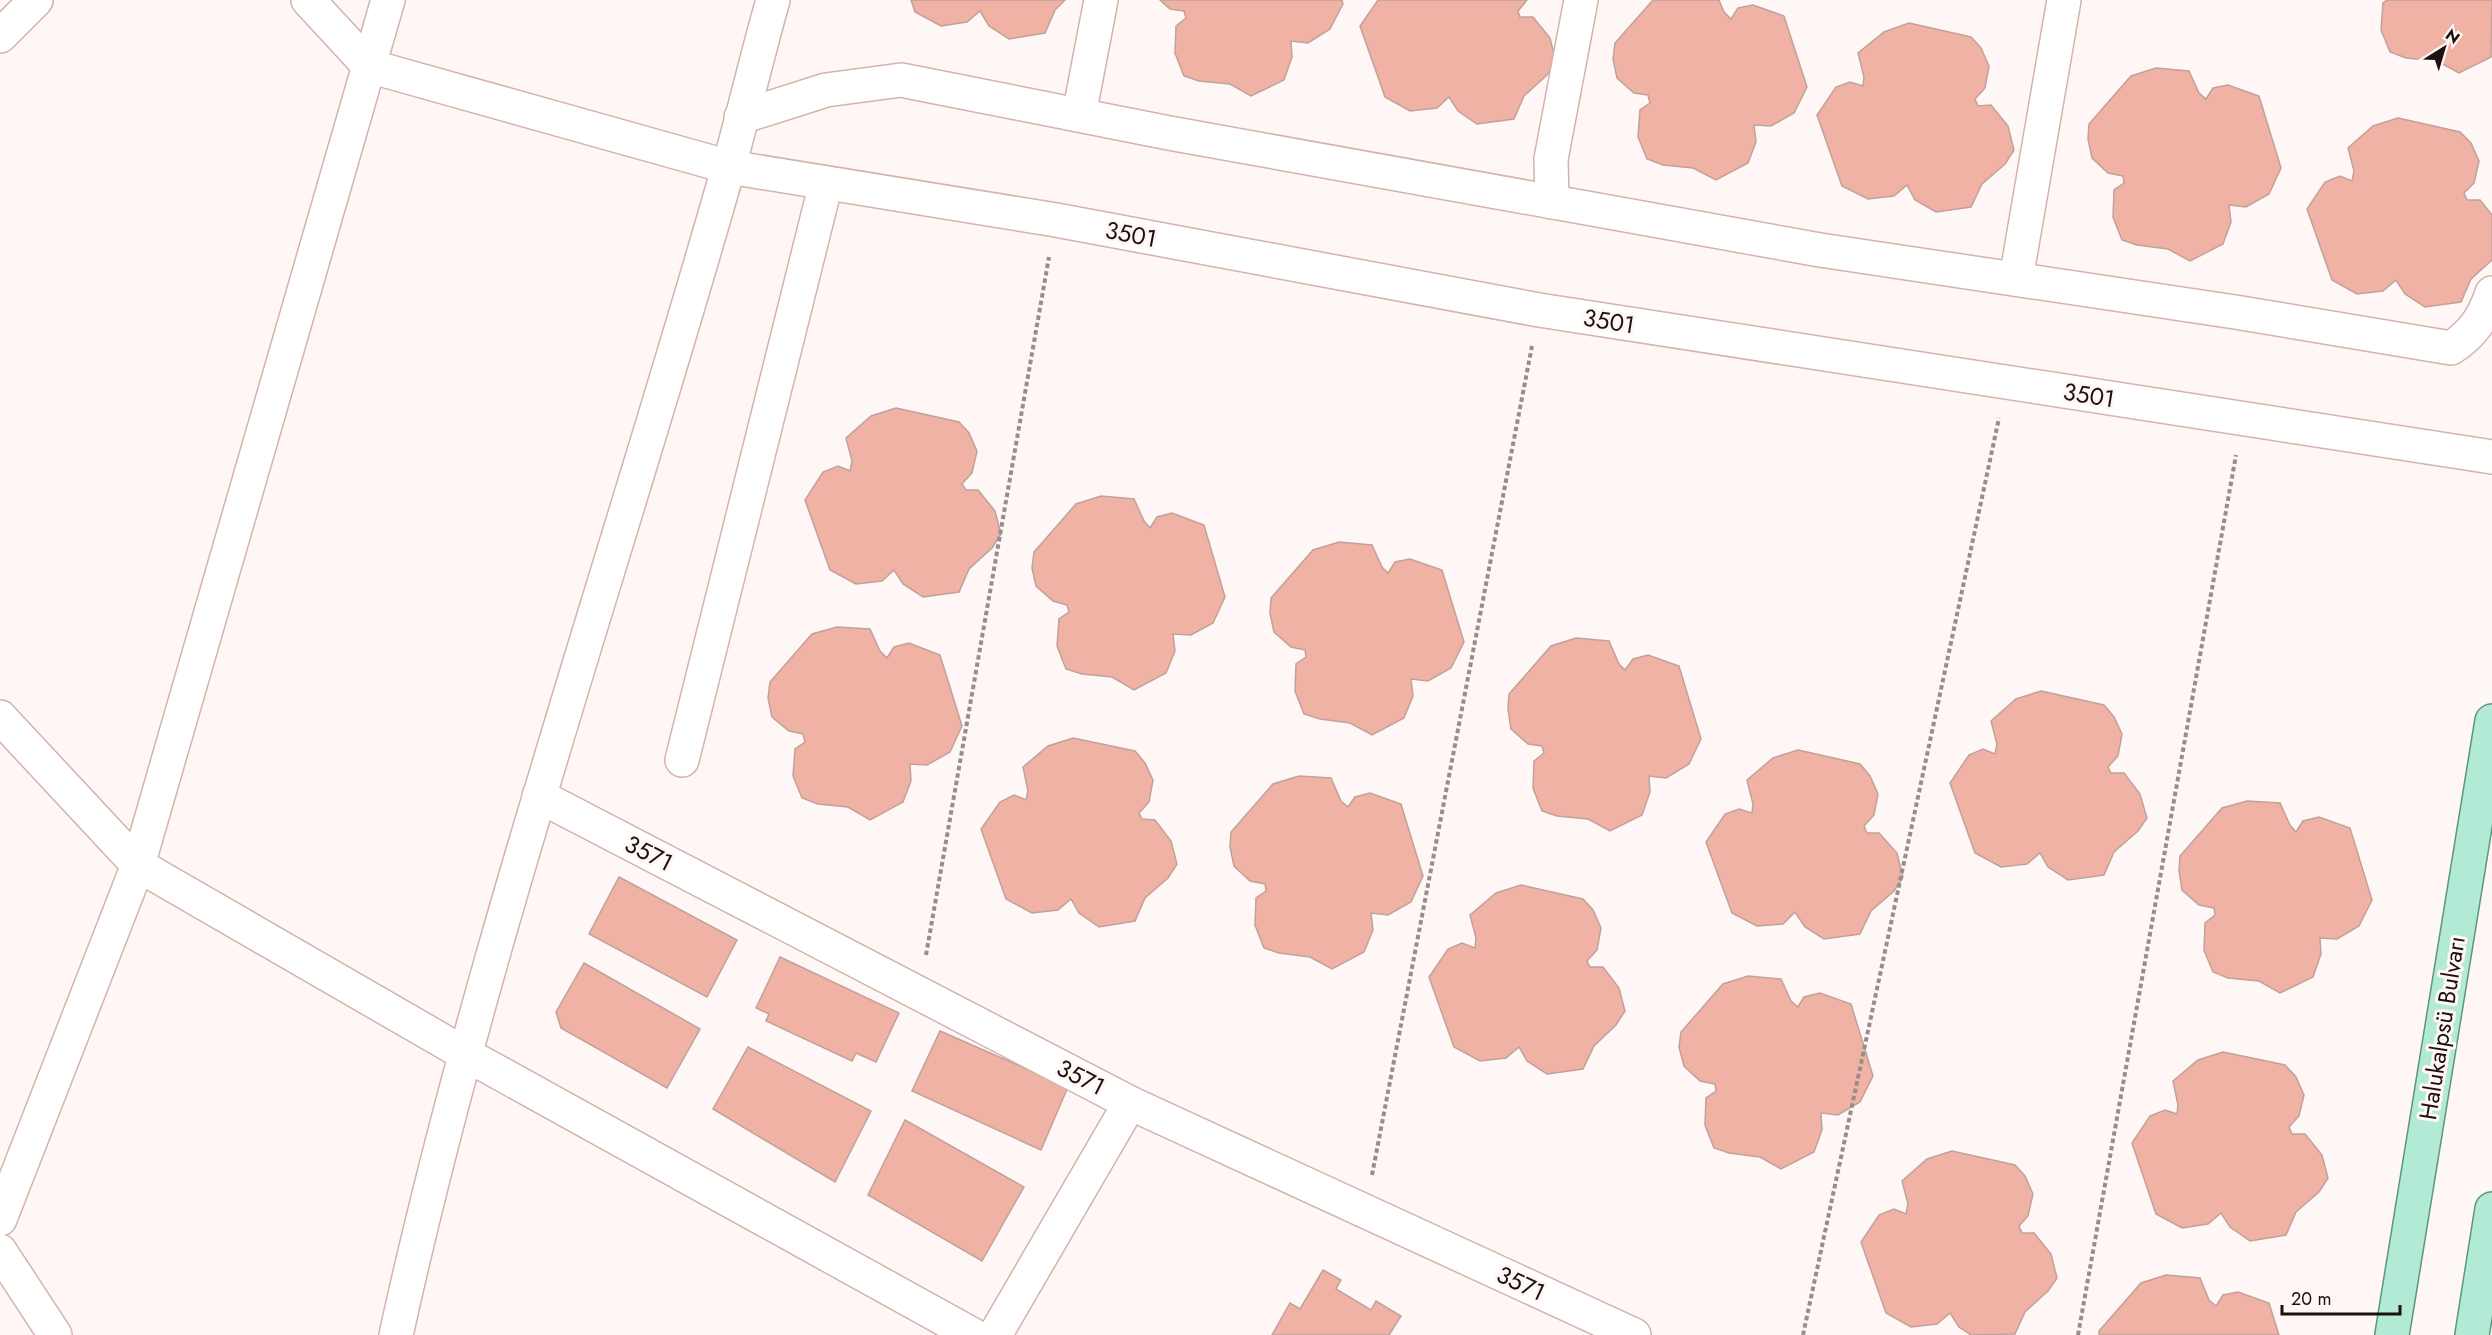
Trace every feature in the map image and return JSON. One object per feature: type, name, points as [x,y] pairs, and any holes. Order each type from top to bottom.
[{"type":"main road","name":"Halukalpsü Bulvarı","points":[[2392,1335],[2492,721]]},
{"type":"main road","points":[[2472,1335],[2492,1209]]},
{"type":"street","points":[[0,36],[36,0]]},
{"type":"street","points":[[308,0],[369,66]]},
{"type":"street","points":[[0,1219],[138,865],[388,0]]},
{"type":"street","points":[[396,1335],[418,1236],[539,796],[729,167],[773,0]]},
{"type":"street","points":[[1078,115],[1101,0]]},
{"type":"street","points":[[1552,202],[1551,159],[1581,0]]},
{"type":"street","points":[[2016,279],[2064,0]]},
{"type":"street","name":"3501","points":[[369,66],[729,167],[1056,220],[1539,310],[2492,457]]},
{"type":"street","points":[[741,117],[826,90],[901,80],[1078,115],[1820,250],[2451,348],[2467,337],[2485,314],[2492,293]]},
{"type":"street","points":[[682,760],[826,183]]},
{"type":"street","points":[[0,717],[138,865],[467,1055],[972,1335]]},
{"type":"street","name":"3571","points":[[539,796],[1130,1103],[1634,1335]]},
{"type":"street","points":[[995,1335],[1130,1103]]},
{"type":"street","points":[[0,1251],[55,1335]]},
{"type":"path","points":[[919,993],[1056,220]]},
{"type":"path","points":[[1366,1211],[1539,310]]},
{"type":"path","points":[[1803,1335],[2007,382]]},
{"type":"path","points":[[2078,1335],[2243,418]]},
{"type":"building","points":[[911,0],[1065,0],[1055,10],[1045,33],[1009,39],[989,26],[980,11],[967,22],[941,26],[915,12]]},
{"type":"building","points":[[1160,0],[1342,0],[1343,4],[1330,29],[1308,43],[1291,41],[1292,57],[1284,80],[1251,96],[1230,84],[1199,81],[1184,76],[1175,53],[1176,26],[1186,18],[1184,11],[1170,9]]},
{"type":"building","points":[[1378,0],[1527,0],[1518,11],[1520,17],[1533,17],[1550,38],[1556,62],[1547,75],[1524,96],[1514,119],[1477,124],[1458,111],[1449,97],[1437,108],[1410,111],[1385,97],[1360,26]]},
{"type":"building","points":[[1653,0],[1719,0],[1724,12],[1731,19],[1738,8],[1753,5],[1784,16],[1807,87],[1794,113],[1771,126],[1754,125],[1756,142],[1748,163],[1716,180],[1693,168],[1663,165],[1647,159],[1638,137],[1640,110],[1650,103],[1648,95],[1634,93],[1617,78],[1613,59],[1615,43]]},
{"type":"building","points":[[2387,0],[2492,0],[2491,57],[2459,73],[2437,61],[2406,58],[2390,52],[2381,30],[2383,3]]},
{"type":"building","points":[[1909,23],[1971,37],[1981,48],[1989,66],[1985,88],[1975,99],[1978,106],[1991,105],[2008,126],[2014,150],[2005,164],[1982,184],[1971,207],[1936,212],[1915,200],[1907,185],[1894,196],[1868,199],[1842,186],[1817,115],[1836,87],[1850,82],[1863,86],[1864,77],[1858,53],[1884,32]]},
{"type":"building","points":[[2156,68],[2189,71],[2199,93],[2206,99],[2213,88],[2228,85],[2259,96],[2281,168],[2269,194],[2246,207],[2229,205],[2231,222],[2223,244],[2190,261],[2168,249],[2137,245],[2122,240],[2113,217],[2114,190],[2124,183],[2123,176],[2108,173],[2092,158],[2088,139],[2089,124],[2131,76]]},
{"type":"building","points":[[2398,118],[2460,132],[2471,143],[2479,161],[2474,183],[2464,193],[2467,200],[2480,200],[2492,215],[2492,260],[2471,279],[2461,302],[2425,307],[2405,294],[2396,280],[2383,291],[2357,294],[2332,280],[2307,209],[2325,182],[2340,176],[2352,181],[2354,171],[2348,148],[2373,126]]},
{"type":"building","points":[[896,408],[959,422],[969,433],[977,451],[972,473],[962,484],[966,490],[978,490],[995,511],[1001,534],[992,548],[969,569],[959,592],[923,597],[903,584],[894,570],[882,581],[856,584],[830,570],[805,500],[823,472],[838,466],[850,471],[852,461],[846,438],[871,416]]},
{"type":"building","points":[[1101,496],[1134,499],[1144,521],[1150,528],[1157,517],[1172,513],[1204,525],[1225,597],[1213,623],[1191,635],[1173,634],[1175,651],[1166,673],[1134,690],[1112,677],[1082,674],[1066,669],[1057,646],[1059,619],[1069,612],[1067,605],[1053,601],[1036,586],[1032,568],[1034,552],[1076,504]]},
{"type":"building","points":[[1339,542],[1372,545],[1382,567],[1388,573],[1395,562],[1410,559],[1442,570],[1464,642],[1451,668],[1428,681],[1411,679],[1413,696],[1404,718],[1372,735],[1350,723],[1320,719],[1304,714],[1295,691],[1296,664],[1306,657],[1305,650],[1291,647],[1274,632],[1270,613],[1271,598],[1313,550]]},
{"type":"building","points":[[837,627],[870,629],[880,651],[887,658],[894,647],[909,643],[940,655],[962,726],[950,752],[927,765],[910,764],[911,781],[903,802],[870,820],[848,807],[818,804],[802,798],[793,776],[795,749],[805,742],[803,734],[789,731],[772,717],[768,698],[770,682],[812,634]]},
{"type":"building","points":[[1576,638],[1609,641],[1619,664],[1625,670],[1633,659],[1648,655],[1679,666],[1701,739],[1689,764],[1666,778],[1649,776],[1650,792],[1642,815],[1610,831],[1588,819],[1557,816],[1542,811],[1533,788],[1534,761],[1544,753],[1542,746],[1528,744],[1511,729],[1508,709],[1509,694],[1551,646]]},
{"type":"building","points":[[2041,691],[2104,705],[2114,717],[2122,734],[2118,756],[2108,767],[2111,773],[2124,773],[2140,794],[2147,818],[2138,831],[2114,852],[2104,875],[2068,880],[2048,867],[2040,853],[2027,864],[2001,867],[1975,853],[1950,783],[1969,755],[1983,749],[1995,754],[1997,744],[1991,721],[2016,699]]},
{"type":"building","points":[[1073,738],[1135,751],[1145,763],[1153,780],[1149,802],[1139,813],[1142,819],[1155,820],[1171,841],[1177,864],[1168,878],[1145,898],[1135,921],[1099,927],[1079,913],[1071,899],[1058,910],[1032,913],[1006,899],[981,829],[1000,802],[1014,795],[1026,800],[1028,791],[1023,767],[1048,746]]},
{"type":"building","points":[[1798,750],[1860,764],[1870,776],[1878,794],[1874,815],[1864,826],[1867,833],[1879,833],[1897,853],[1903,877],[1894,891],[1871,911],[1860,934],[1824,939],[1805,927],[1795,912],[1783,924],[1757,926],[1732,913],[1706,842],[1725,814],[1739,809],[1752,813],[1753,804],[1747,780],[1773,758]]},
{"type":"building","points":[[1299,776],[1331,778],[1341,801],[1348,807],[1355,797],[1370,793],[1401,804],[1423,876],[1411,902],[1388,915],[1371,913],[1373,930],[1364,952],[1332,969],[1310,957],[1279,953],[1264,948],[1255,925],[1256,898],[1266,891],[1265,884],[1250,881],[1234,866],[1230,847],[1231,832],[1273,784]]},
{"type":"building","points":[[2247,801],[2280,803],[2290,825],[2296,832],[2303,821],[2319,817],[2350,828],[2372,900],[2359,926],[2337,939],[2320,938],[2321,954],[2313,977],[2280,993],[2259,981],[2228,978],[2213,972],[2204,950],[2205,923],[2215,915],[2214,908],[2199,905],[2182,890],[2179,871],[2180,856],[2222,808]]},
{"type":"building","points":[[619,877],[737,940],[707,997],[589,934]]},
{"type":"building","points":[[1521,885],[1583,899],[1593,910],[1601,928],[1597,950],[1587,961],[1590,967],[1603,967],[1619,988],[1625,1011],[1616,1025],[1594,1046],[1583,1069],[1547,1074],[1527,1061],[1519,1047],[1506,1058],[1480,1061],[1454,1047],[1429,977],[1448,949],[1462,943],[1475,948],[1476,938],[1470,915],[1496,893]]},
{"type":"building","points":[[780,957],[899,1013],[876,1062],[856,1053],[852,1061],[766,1021],[769,1014],[756,1008]]},
{"type":"building","points":[[584,963],[700,1029],[667,1088],[561,1028],[556,1012]]},
{"type":"building","points":[[1748,976],[1781,979],[1791,1001],[1798,1007],[1804,997],[1820,993],[1851,1004],[1873,1076],[1860,1102],[1838,1115],[1821,1113],[1822,1130],[1814,1152],[1781,1169],[1760,1157],[1729,1153],[1714,1148],[1705,1125],[1706,1098],[1716,1091],[1715,1084],[1700,1081],[1684,1066],[1679,1047],[1681,1032],[1723,984]]},
{"type":"building","points":[[940,1031],[1068,1087],[1041,1150],[912,1091]]},
{"type":"building","points":[[748,1047],[871,1111],[835,1182],[713,1109]]},
{"type":"building","points":[[2223,1052],[2285,1065],[2296,1077],[2304,1095],[2299,1116],[2289,1127],[2292,1134],[2305,1134],[2322,1155],[2328,1178],[2319,1192],[2296,1212],[2286,1235],[2250,1241],[2230,1227],[2221,1213],[2208,1224],[2182,1228],[2156,1214],[2132,1143],[2150,1116],[2165,1110],[2177,1114],[2178,1105],[2173,1081],[2198,1060]]},
{"type":"building","points":[[905,1120],[1024,1187],[982,1261],[868,1195]]},
{"type":"building","points":[[1952,1151],[2015,1165],[2025,1176],[2033,1194],[2028,1216],[2019,1226],[2022,1233],[2034,1233],[2051,1254],[2057,1278],[2048,1291],[2025,1312],[2015,1334],[1971,1335],[1959,1327],[1950,1313],[1937,1324],[1911,1327],[1886,1313],[1861,1242],[1879,1215],[1894,1209],[1906,1214],[1908,1204],[1902,1181],[1927,1159]]},
{"type":"building","points":[[1323,1270],[1341,1280],[1336,1289],[1371,1310],[1376,1301],[1401,1316],[1389,1335],[1272,1335],[1290,1303],[1300,1309]]},
{"type":"building","points":[[2166,1275],[2200,1278],[2209,1300],[2216,1306],[2223,1295],[2238,1292],[2269,1303],[2279,1335],[2099,1335],[2099,1331],[2141,1283]]}]
